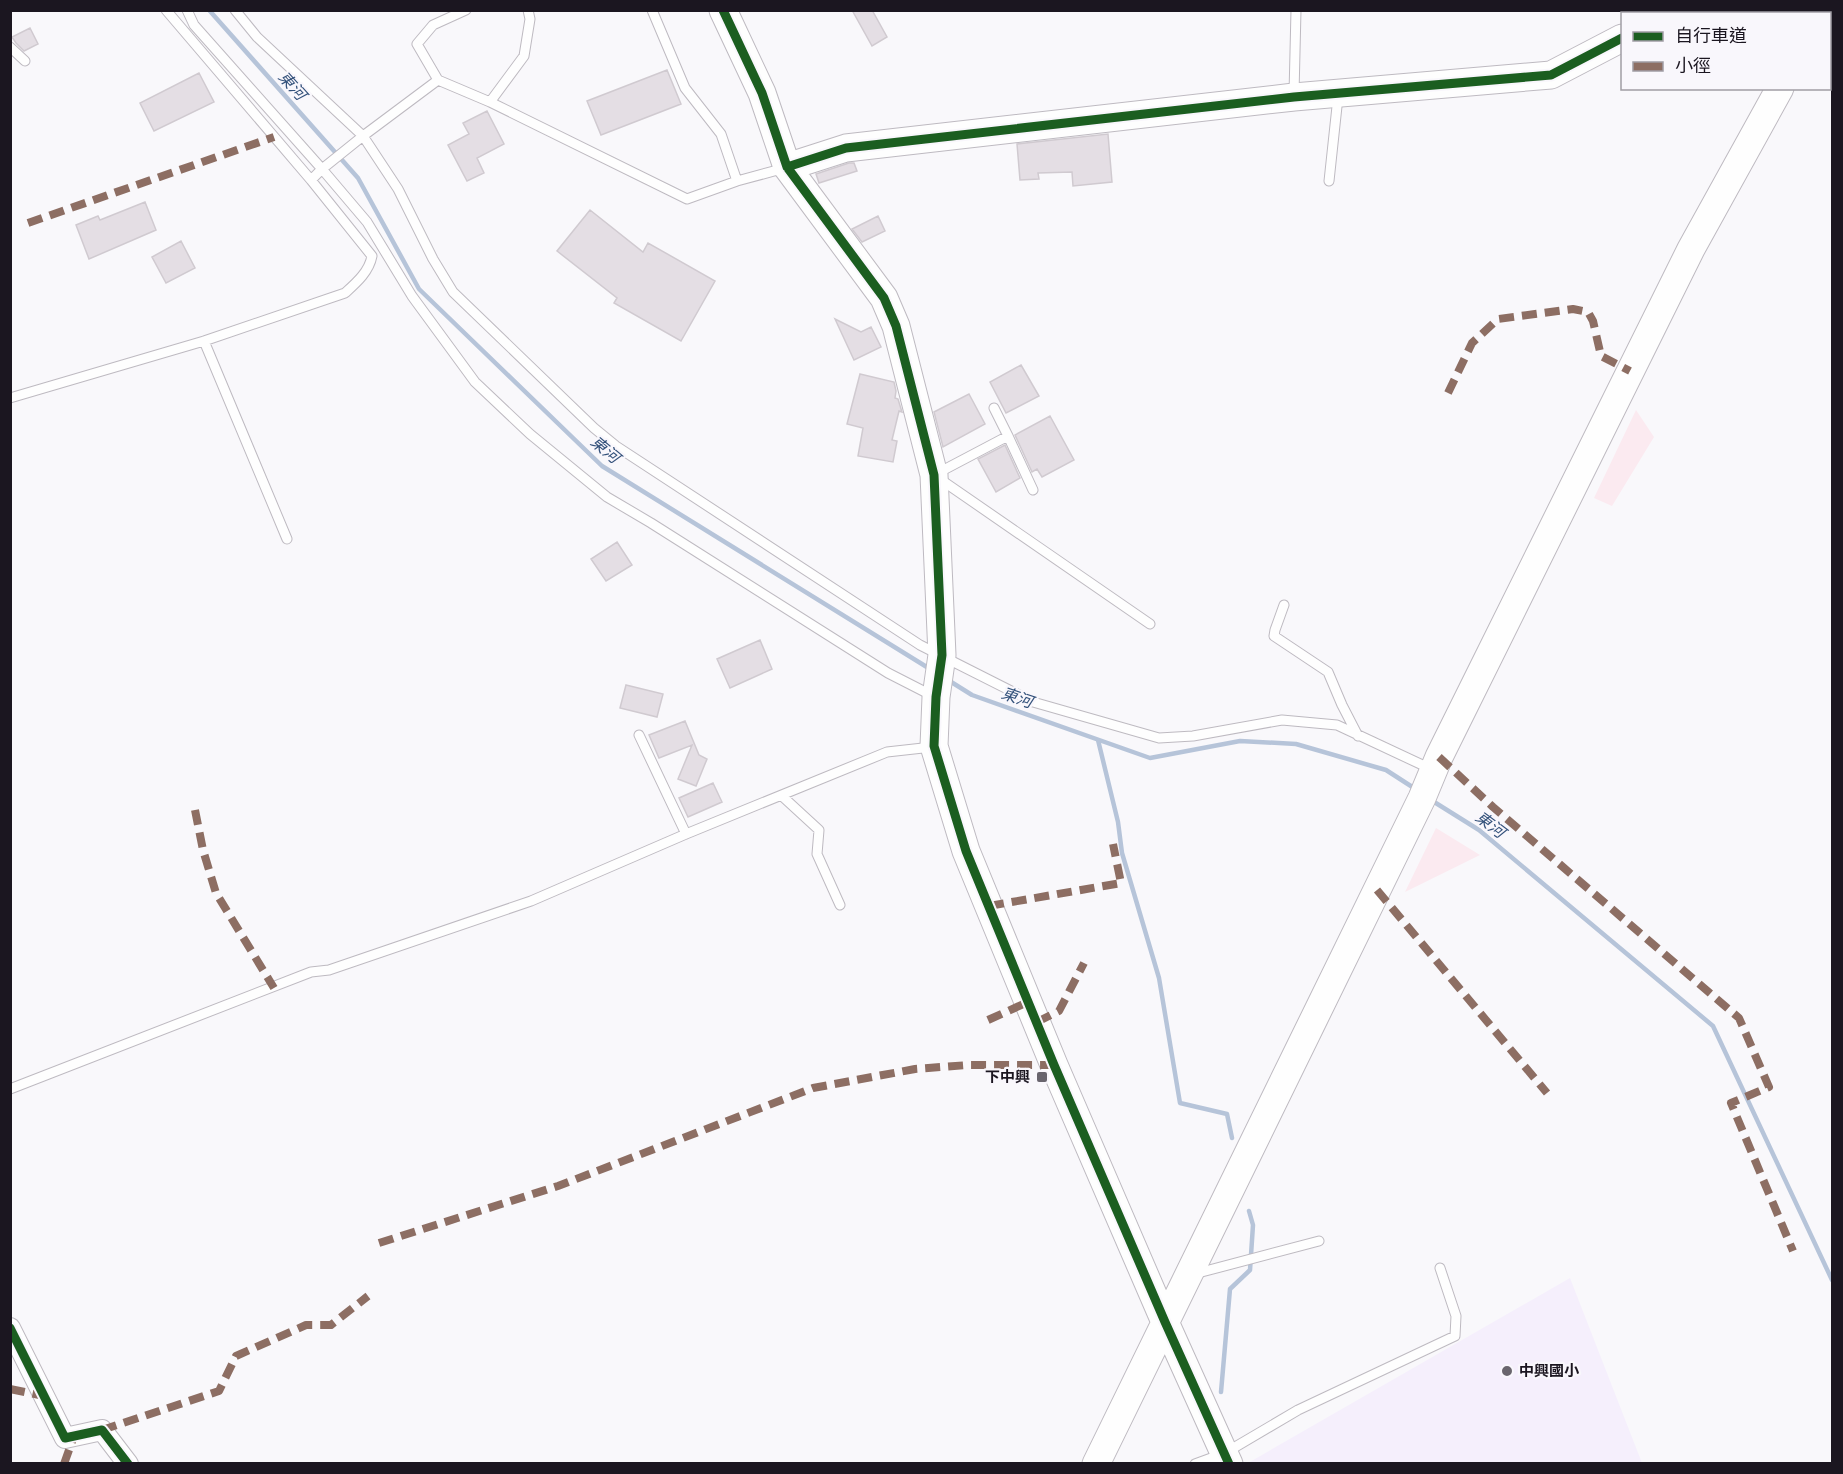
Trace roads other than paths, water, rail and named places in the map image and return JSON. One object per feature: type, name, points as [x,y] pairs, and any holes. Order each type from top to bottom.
[{"type":"street","points":[[723,10],[762,93],[787,167],[884,298],[896,326],[934,475],[942,655],[936,697],[934,746],[966,850],[1054,1065],[1165,1322],[1227,1458]]},
{"type":"street","points":[[787,167],[846,148],[1294,97],[1551,75],[1621,39]]},
{"type":"street","points":[[1096,1464],[1422,798],[1433,770],[1690,249],[1779,90]]},
{"type":"street","points":[[10,1328],[65,1438],[102,1430],[128,1464]]},
{"type":"lane","points":[[10,398],[204,340],[345,294],[363,277],[372,256],[311,180],[166,10]]},
{"type":"lane","points":[[188,10],[194,25],[322,168],[367,222],[412,296],[475,382],[530,434],[606,497],[661,529],[888,673],[936,697]]},
{"type":"lane","points":[[235,10],[257,37],[359,139],[398,189],[433,259],[453,292],[594,428],[616,446],[920,645],[1034,702],[1160,738],[1193,736],[1282,720],[1337,725],[1433,770]]},
{"type":"lane","points":[[466,10],[433,25],[417,44],[438,80],[490,102],[687,200],[737,181],[787,167]]},
{"type":"lane","points":[[490,102],[524,56],[530,19],[528,10]]},
{"type":"lane","points":[[652,10],[685,88],[721,134],[737,181]]},
{"type":"lane","points":[[1294,97],[1296,10]]},
{"type":"lane","points":[[10,47],[25,61]]},
{"type":"lane","points":[[311,180],[322,168],[438,80]]},
{"type":"lane","points":[[1329,181],[1338,93]]},
{"type":"lane","points":[[204,340],[287,539]]},
{"type":"lane","points":[[994,408],[1033,490]]},
{"type":"lane","points":[[1008,436],[934,475],[1150,624]]},
{"type":"lane","points":[[1284,605],[1274,636],[1328,672],[1358,736]]},
{"type":"lane","points":[[639,735],[686,834]]},
{"type":"lane","points":[[10,1089],[311,972],[329,970],[531,901],[686,834],[887,752],[934,746]]},
{"type":"lane","points":[[782,796],[819,830],[817,854],[840,905]]},
{"type":"lane","points":[[1188,1275],[1319,1241]]},
{"type":"lane","points":[[1195,1464],[1227,1458],[1298,1410],[1455,1336],[1456,1316],[1440,1268]]},
{"type":"waterway","name":"東河","points":[[209,10],[358,178],[419,289],[602,466],[930,669]]},
{"type":"waterway","name":"東河","points":[[948,680],[972,695],[1150,758],[1240,741],[1296,744],[1386,770],[1417,790]]},
{"type":"waterway","points":[[1098,740],[1118,822],[1122,853],[1159,978],[1180,1103],[1227,1114],[1232,1138]]},
{"type":"waterway","name":"東河","points":[[1431,800],[1479,830],[1713,1026],[1832,1280]]},
{"type":"waterway","points":[[1221,1392],[1230,1289],[1250,1270],[1253,1225],[1249,1211]]},
{"type":"place","name":"下中興","points":[[1042,1077]]},
{"type":"place","name":"中興國小","points":[[1507,1371]]}]
